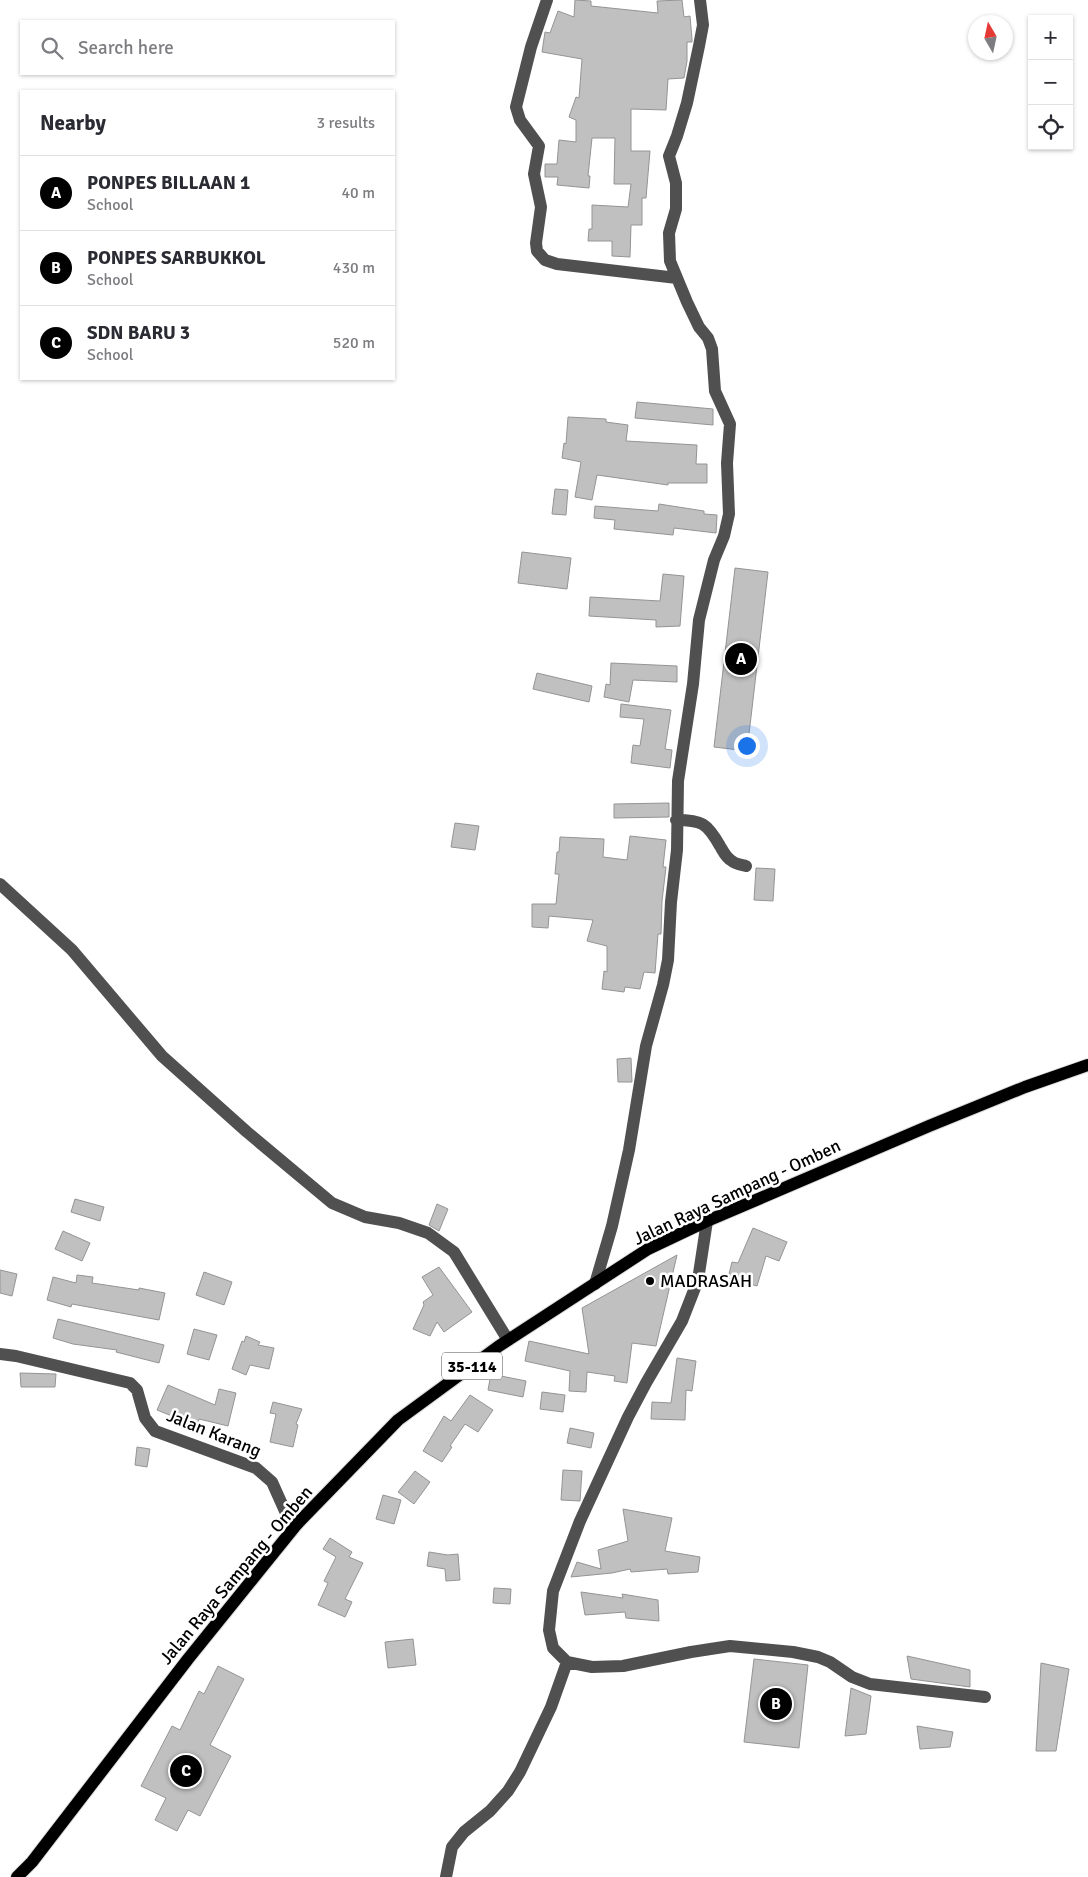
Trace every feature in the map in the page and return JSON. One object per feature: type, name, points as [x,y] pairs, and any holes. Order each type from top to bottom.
[{"type":"main road","name":"Jalan Raya Sampang - Omben","points":[[17,1877],[32,1862],[188,1659],[297,1524],[398,1420],[508,1340],[648,1249],[707,1221],[938,1122],[1025,1087],[1088,1066]]},
{"type":"street","points":[[547,0],[531,47],[516,106],[520,120],[539,146],[534,174],[541,207],[536,243],[537,251],[545,260],[558,264],[677,278]]},
{"type":"street","points":[[595,1284],[612,1226],[628,1158],[646,1046],[668,960],[671,902],[677,850],[678,781],[693,684],[699,620],[714,560],[724,536],[729,514],[727,463],[730,424],[714,391],[712,349],[708,338],[699,327],[670,261],[669,233],[676,209],[676,182],[669,156],[687,103],[700,46],[704,25],[700,0]]},
{"type":"street","points":[[676,820],[702,822],[732,862],[746,866]]},
{"type":"street","points":[[0,884],[72,950],[162,1056],[247,1132],[332,1203],[365,1217],[399,1223],[428,1233],[454,1252],[508,1340]]},
{"type":"street","points":[[707,1221],[698,1280],[682,1321],[628,1417],[580,1521],[553,1591],[549,1630],[553,1648],[567,1662],[592,1666],[623,1666],[730,1646],[793,1652],[818,1657],[830,1662],[852,1677],[870,1684],[985,1697]]},
{"type":"street","name":"Jalan Karang","points":[[0,1354],[16,1356],[130,1383],[136,1390],[145,1418],[155,1430],[256,1468],[272,1482],[285,1511],[297,1524]]},
{"type":"street","points":[[446,1877],[452,1847],[464,1832],[490,1812],[508,1791],[520,1772],[551,1707],[567,1662]]},
{"type":"building","points":[[575,0],[591,1],[591,6],[658,13],[657,1],[682,0],[684,17],[690,16],[692,42],[687,42],[687,61],[684,78],[668,79],[666,110],[631,109],[631,151],[650,151],[646,198],[642,198],[642,225],[631,225],[630,257],[612,256],[612,241],[588,241],[589,229],[592,229],[592,205],[628,207],[631,184],[614,184],[615,138],[592,138],[588,176],[590,176],[589,188],[557,185],[558,177],[545,177],[545,164],[557,164],[559,140],[576,142],[576,120],[569,117],[576,97],[579,98],[582,59],[542,52],[545,32],[550,33],[558,11],[574,17]]},
{"type":"building","points":[[637,402],[713,409],[713,425],[635,418]]},
{"type":"building","points":[[568,417],[606,419],[606,422],[628,425],[626,441],[697,445],[696,464],[707,464],[707,483],[668,483],[668,485],[597,475],[592,500],[575,497],[581,462],[562,458],[564,443],[566,444]]},
{"type":"building","points":[[555,489],[568,490],[566,515],[552,514]]},
{"type":"building","points":[[659,504],[704,511],[704,514],[717,515],[716,533],[674,528],[673,535],[614,529],[615,520],[594,518],[595,506],[658,511]]},
{"type":"building","points":[[522,552],[571,558],[567,589],[518,583]]},
{"type":"building","points":[[735,568],[768,572],[747,751],[714,747]]},
{"type":"building","points":[[663,574],[684,576],[680,626],[656,627],[656,620],[589,616],[590,597],[660,601]]},
{"type":"building","points":[[611,663],[677,666],[677,682],[633,680],[629,702],[604,697],[606,684],[610,685]]},
{"type":"building","points":[[537,673],[592,686],[589,702],[533,689]]},
{"type":"building","points":[[621,704],[671,710],[665,749],[672,750],[670,768],[631,763],[633,745],[640,746],[644,719],[620,717]]},
{"type":"building","points":[[669,803],[669,817],[614,818],[614,804]]},
{"type":"building","points":[[455,823],[479,826],[475,850],[451,847]]},
{"type":"building","points":[[630,836],[666,840],[663,867],[666,867],[661,934],[658,934],[655,973],[644,972],[640,989],[625,987],[624,992],[602,989],[604,971],[607,972],[607,946],[587,941],[593,920],[549,916],[548,928],[532,927],[532,904],[556,904],[559,874],[555,874],[560,837],[604,839],[603,857],[627,860]]},
{"type":"building","points":[[756,868],[775,869],[773,901],[754,900]]},
{"type":"building","points":[[631,1058],[632,1082],[618,1082],[617,1059]]},
{"type":"building","points":[[75,1199],[104,1207],[100,1221],[71,1212]]},
{"type":"building","points":[[437,1204],[448,1209],[439,1231],[429,1225]]},
{"type":"building","points":[[753,1228],[787,1242],[779,1261],[766,1256],[757,1286],[728,1278],[732,1262],[738,1263]]},
{"type":"building","points":[[63,1231],[90,1243],[82,1261],[55,1249]]},
{"type":"building","name":"MADRASAH","points":[[677,1255],[656,1346],[632,1343],[627,1383],[614,1381],[615,1376],[587,1372],[586,1392],[569,1391],[570,1371],[525,1361],[529,1341],[589,1354],[582,1308]]},
{"type":"building","points":[[439,1267],[472,1312],[444,1332],[437,1322],[430,1336],[413,1329],[424,1305],[423,1302],[433,1295],[422,1277]]},
{"type":"building","points":[[0,1270],[17,1274],[12,1296],[0,1293]]},
{"type":"building","points":[[204,1272],[232,1282],[224,1305],[196,1295]]},
{"type":"building","points":[[77,1275],[93,1277],[92,1283],[165,1293],[159,1320],[72,1304],[71,1307],[47,1300],[53,1277],[76,1283]]},
{"type":"building","points":[[58,1319],[164,1345],[159,1363],[116,1352],[117,1350],[73,1344],[53,1338]]},
{"type":"building","points":[[194,1329],[217,1335],[209,1360],[187,1354]]},
{"type":"building","points":[[246,1336],[260,1342],[258,1345],[274,1348],[269,1369],[250,1365],[246,1375],[232,1369],[242,1341],[244,1342]]},
{"type":"building","points":[[677,1358],[696,1361],[692,1391],[686,1390],[685,1420],[651,1419],[652,1402],[671,1403]]},
{"type":"building","points":[[20,1373],[56,1374],[55,1387],[21,1387]]},
{"type":"building","points":[[491,1374],[526,1381],[523,1397],[488,1390]]},
{"type":"building","points":[[168,1385],[215,1405],[219,1389],[236,1393],[228,1426],[199,1419],[197,1426],[157,1410]]},
{"type":"building","points":[[542,1392],[565,1395],[563,1412],[540,1409]]},
{"type":"building","points":[[470,1395],[493,1410],[478,1432],[465,1424],[442,1462],[423,1451],[444,1416],[451,1421]]},
{"type":"building","points":[[273,1402],[302,1409],[296,1424],[298,1425],[293,1447],[270,1442],[276,1414],[270,1413]]},
{"type":"building","points":[[570,1428],[594,1433],[591,1448],[567,1443]]},
{"type":"building","points":[[137,1447],[150,1449],[147,1467],[135,1465]]},
{"type":"building","points":[[563,1470],[582,1471],[580,1501],[561,1500]]},
{"type":"building","points":[[415,1471],[430,1482],[414,1504],[398,1492]]},
{"type":"building","points":[[383,1495],[401,1500],[394,1524],[376,1519]]},
{"type":"building","points":[[623,1509],[672,1518],[665,1551],[700,1557],[698,1572],[668,1574],[667,1569],[631,1572],[630,1569],[612,1573],[571,1577],[577,1562],[601,1569],[598,1550],[628,1541]]},
{"type":"building","points":[[330,1538],[352,1552],[349,1557],[363,1563],[345,1599],[352,1602],[345,1617],[318,1605],[328,1583],[324,1581],[336,1557],[323,1549]]},
{"type":"building","points":[[429,1552],[448,1555],[458,1554],[460,1580],[446,1581],[445,1569],[427,1566]]},
{"type":"building","points":[[494,1588],[511,1589],[510,1604],[493,1603]]},
{"type":"building","points":[[581,1592],[623,1598],[622,1594],[658,1600],[659,1621],[626,1618],[625,1612],[585,1615]]},
{"type":"building","points":[[413,1639],[416,1665],[388,1668],[385,1642]]},
{"type":"building","points":[[907,1656],[970,1670],[970,1687],[911,1679]]},
{"type":"building","points":[[754,1659],[808,1665],[799,1748],[744,1742]]},
{"type":"building","points":[[1041,1663],[1069,1669],[1056,1751],[1036,1751]]},
{"type":"building","points":[[218,1666],[244,1679],[210,1745],[231,1756],[200,1816],[188,1810],[177,1831],[155,1820],[166,1798],[141,1786],[172,1726],[180,1730],[199,1691],[204,1694]]},
{"type":"building","points":[[851,1688],[871,1696],[866,1734],[845,1736]]},
{"type":"building","points":[[917,1726],[953,1732],[950,1747],[920,1749]]},
{"type":"place","name":"PONPES BILLAAN 1","points":[[741,659]]},
{"type":"place","name":"MADRASAH","points":[[650,1281]]},
{"type":"place","name":"PONPES SARBUKKOL","points":[[776,1704]]},
{"type":"place","name":"SDN BARU 3","points":[[186,1771]]}]
